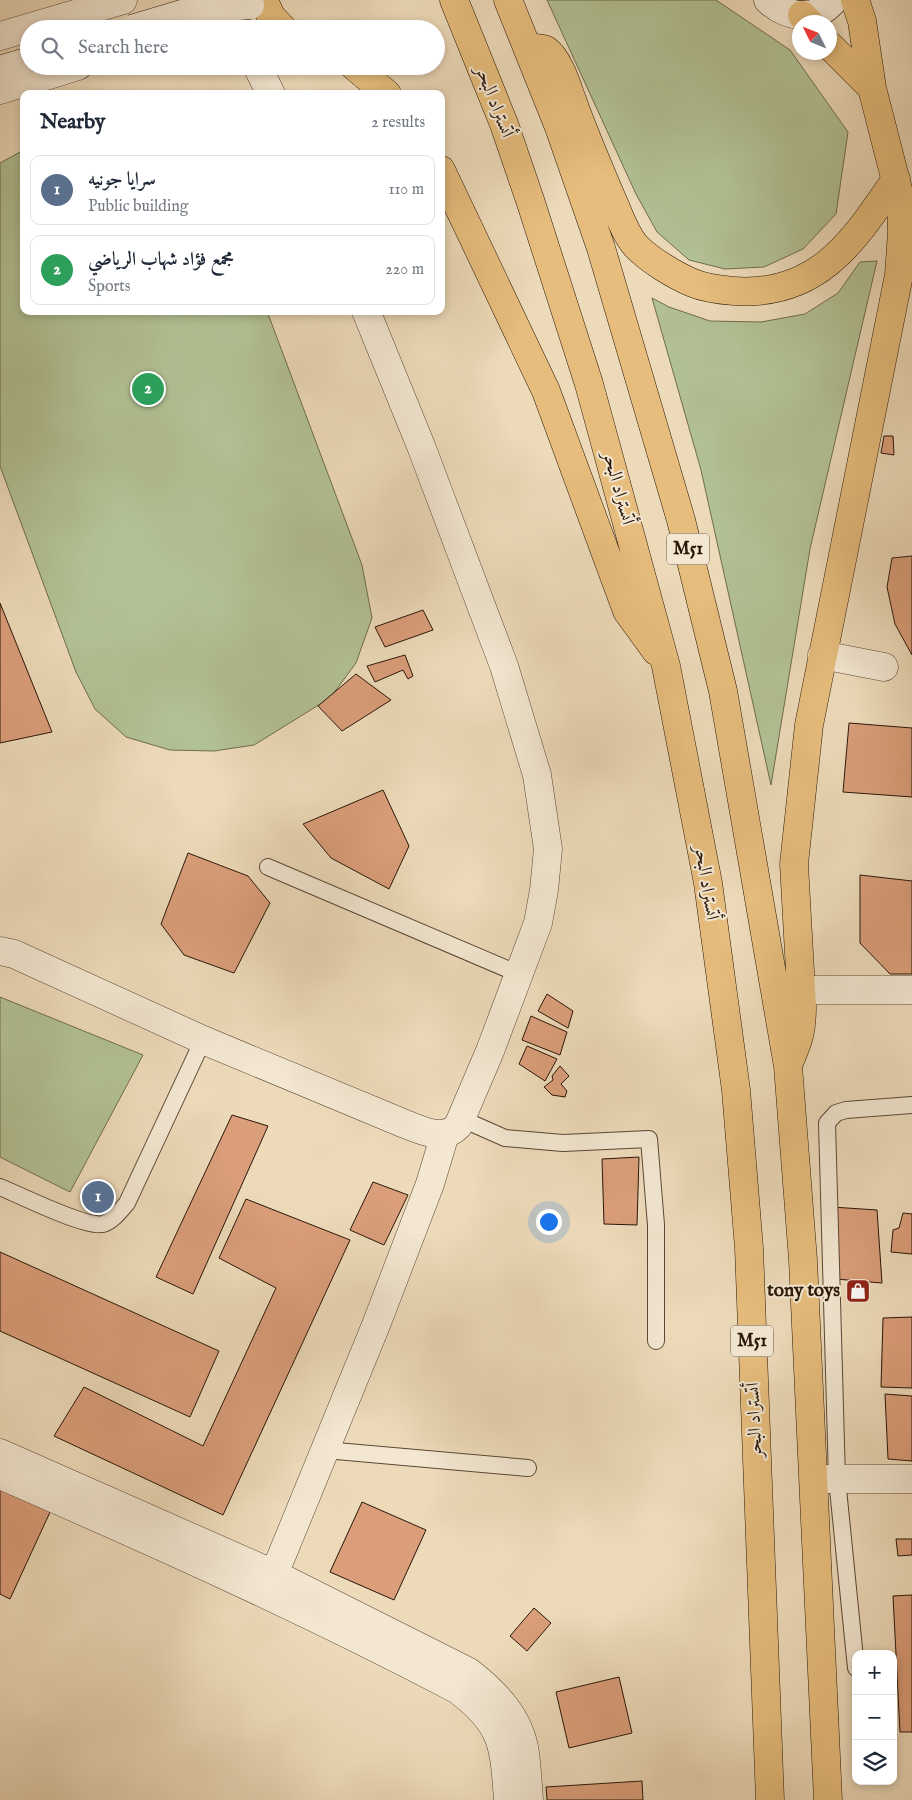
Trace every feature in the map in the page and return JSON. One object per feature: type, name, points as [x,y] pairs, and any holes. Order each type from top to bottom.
[{"type":"highway","name":"أتستراد البحر","points":[[454,0],[507,132],[586,374],[666,666],[708,884],[736,1090],[749,1248],[770,1800]]},
{"type":"highway","name":"M51","points":[[508,0],[559,127],[601,248],[681,520],[723,691],[788,1066],[803,1260],[825,1479],[828,1800]]},
{"type":"highway","points":[[788,1066],[802,1029],[794,864],[808,725],[899,275],[902,232],[901,201],[872,88],[862,21],[854,0]]},
{"type":"highway","points":[[255,9],[271,16],[274,20]]},
{"type":"highway","points":[[527,47],[545,50],[555,60],[564,78],[607,188],[622,222],[636,246],[656,261],[694,284],[722,290],[752,292],[782,287],[810,276],[838,256],[862,230],[896,180]]},
{"type":"highway","points":[[837,53],[872,88]]},
{"type":"highway","points":[[365,75],[382,90]]},
{"type":"highway","points":[[445,178],[546,391],[627,611],[666,666]]},
{"type":"street","points":[[55,20],[123,0]]},
{"type":"street","points":[[768,0],[776,7],[792,15]]},
{"type":"street","points":[[813,15],[830,5],[834,0]]},
{"type":"street","points":[[160,20],[176,15],[214,9],[230,17],[255,9]]},
{"type":"street","points":[[0,36],[20,30]]},
{"type":"street","points":[[0,70],[20,64]]},
{"type":"street","points":[[0,90],[49,75]]},
{"type":"street","points":[[262,75],[269,90]]},
{"type":"street","points":[[270,1584],[376,1325],[453,1127],[519,974],[538,923],[544,890],[548,849],[537,775],[504,666],[421,446],[368,315]]},
{"type":"street","points":[[822,655],[884,667]]},
{"type":"street","points":[[5,949],[203,1040],[404,1124],[434,1135],[453,1127]]},
{"type":"street","points":[[801,990],[912,990]]},
{"type":"street","points":[[0,1453],[270,1584],[328,1623],[458,1690],[477,1704],[498,1714],[517,1728],[525,1751],[529,1800]]},
{"type":"street","points":[[0,1475],[270,1584]]},
{"type":"street","points":[[825,1479],[912,1479]]},
{"type":"street","points":[[498,1714],[498,1736],[504,1755],[508,1800]]},
{"type":"lane","points":[[268,867],[519,974]]},
{"type":"lane","points":[[0,1187],[80,1220],[98,1224],[112,1220],[127,1203],[203,1040]]},
{"type":"lane","points":[[853,1650],[825,1479],[827,1123],[836,1113],[846,1110],[912,1105]]},
{"type":"lane","points":[[453,1127],[505,1138],[563,1143],[649,1139],[656,1225],[656,1341]]},
{"type":"lane","points":[[325,1450],[528,1468]]},
{"type":"green space","points":[[547,0],[716,0],[790,50],[792,60],[797,60],[848,132],[836,214],[803,249],[764,267],[725,269],[689,260],[657,232],[636,194]]},
{"type":"green space","points":[[20,152],[20,315],[268,315],[362,565],[372,618],[356,663],[330,698],[254,745],[214,751],[170,750],[126,737],[95,709],[76,672],[0,466],[0,163]]},
{"type":"green space","points":[[877,261],[810,549],[771,785],[701,470],[652,298],[669,307],[710,321],[761,322],[805,314],[838,293],[860,262]]},
{"type":"green space","points":[[0,997],[143,1055],[70,1192],[0,1157]]},
{"type":"building","points":[[884,436],[893,436],[894,455],[881,453]]},
{"type":"building","points":[[912,556],[912,655],[895,624],[887,587],[892,558]]},
{"type":"building","points":[[0,603],[52,732],[0,743]]},
{"type":"building","points":[[423,610],[433,630],[385,647],[375,627]]},
{"type":"building","points":[[405,655],[413,676],[408,679],[403,670],[375,682],[367,666]]},
{"type":"building","points":[[356,674],[391,700],[342,731],[318,706]]},
{"type":"building","points":[[849,723],[912,728],[912,797],[843,792]]},
{"type":"building","points":[[383,790],[409,846],[389,889],[331,858],[303,824]]},
{"type":"building","points":[[188,853],[248,876],[270,903],[234,973],[184,955],[161,924]]},
{"type":"building","points":[[860,875],[912,881],[912,974],[890,974],[860,943]]},
{"type":"building","points":[[547,994],[573,1011],[568,1028],[538,1011]]},
{"type":"building","points":[[531,1016],[567,1032],[560,1055],[522,1040]]},
{"type":"building","points":[[527,1046],[557,1059],[545,1081],[519,1064]]},
{"type":"building","points":[[560,1066],[569,1076],[561,1084],[567,1091],[565,1097],[552,1095],[544,1087],[553,1080],[552,1076]]},
{"type":"building","points":[[232,1115],[268,1126],[193,1294],[156,1277]]},
{"type":"building","points":[[639,1157],[637,1225],[604,1224],[602,1159]]},
{"type":"building","points":[[373,1182],[408,1195],[384,1245],[350,1230]]},
{"type":"building","points":[[246,1199],[350,1240],[223,1515],[54,1436],[84,1387],[203,1446],[276,1288],[219,1258]]},
{"type":"building","points":[[832,1207],[877,1210],[882,1283],[836,1279]]},
{"type":"building","points":[[903,1213],[912,1214],[912,1254],[891,1252],[893,1230],[899,1228]]},
{"type":"building","points":[[0,1252],[219,1351],[190,1417],[0,1331]]},
{"type":"building","points":[[912,1317],[912,1388],[881,1387],[883,1318]]},
{"type":"building","points":[[885,1394],[912,1396],[912,1461],[888,1459]]},
{"type":"building","points":[[0,1487],[51,1510],[10,1599],[0,1594]]},
{"type":"building","points":[[362,1502],[426,1530],[394,1600],[330,1572]]},
{"type":"building","points":[[896,1539],[912,1539],[912,1555],[898,1556]]},
{"type":"building","points":[[912,1595],[912,1732],[900,1732],[893,1596]]},
{"type":"building","points":[[534,1608],[551,1623],[527,1651],[510,1636]]},
{"type":"building","points":[[619,1677],[632,1733],[569,1748],[556,1692]]},
{"type":"building","points":[[642,1781],[643,1800],[547,1800],[546,1787]]},
{"type":"place","name":"مجمع فؤاد شهاب الرياضي","points":[[148,389]]},
{"type":"place","name":"سرايا جونيه","points":[[98,1197]]},
{"type":"place","name":"tony toys","points":[[858,1291]]}]
